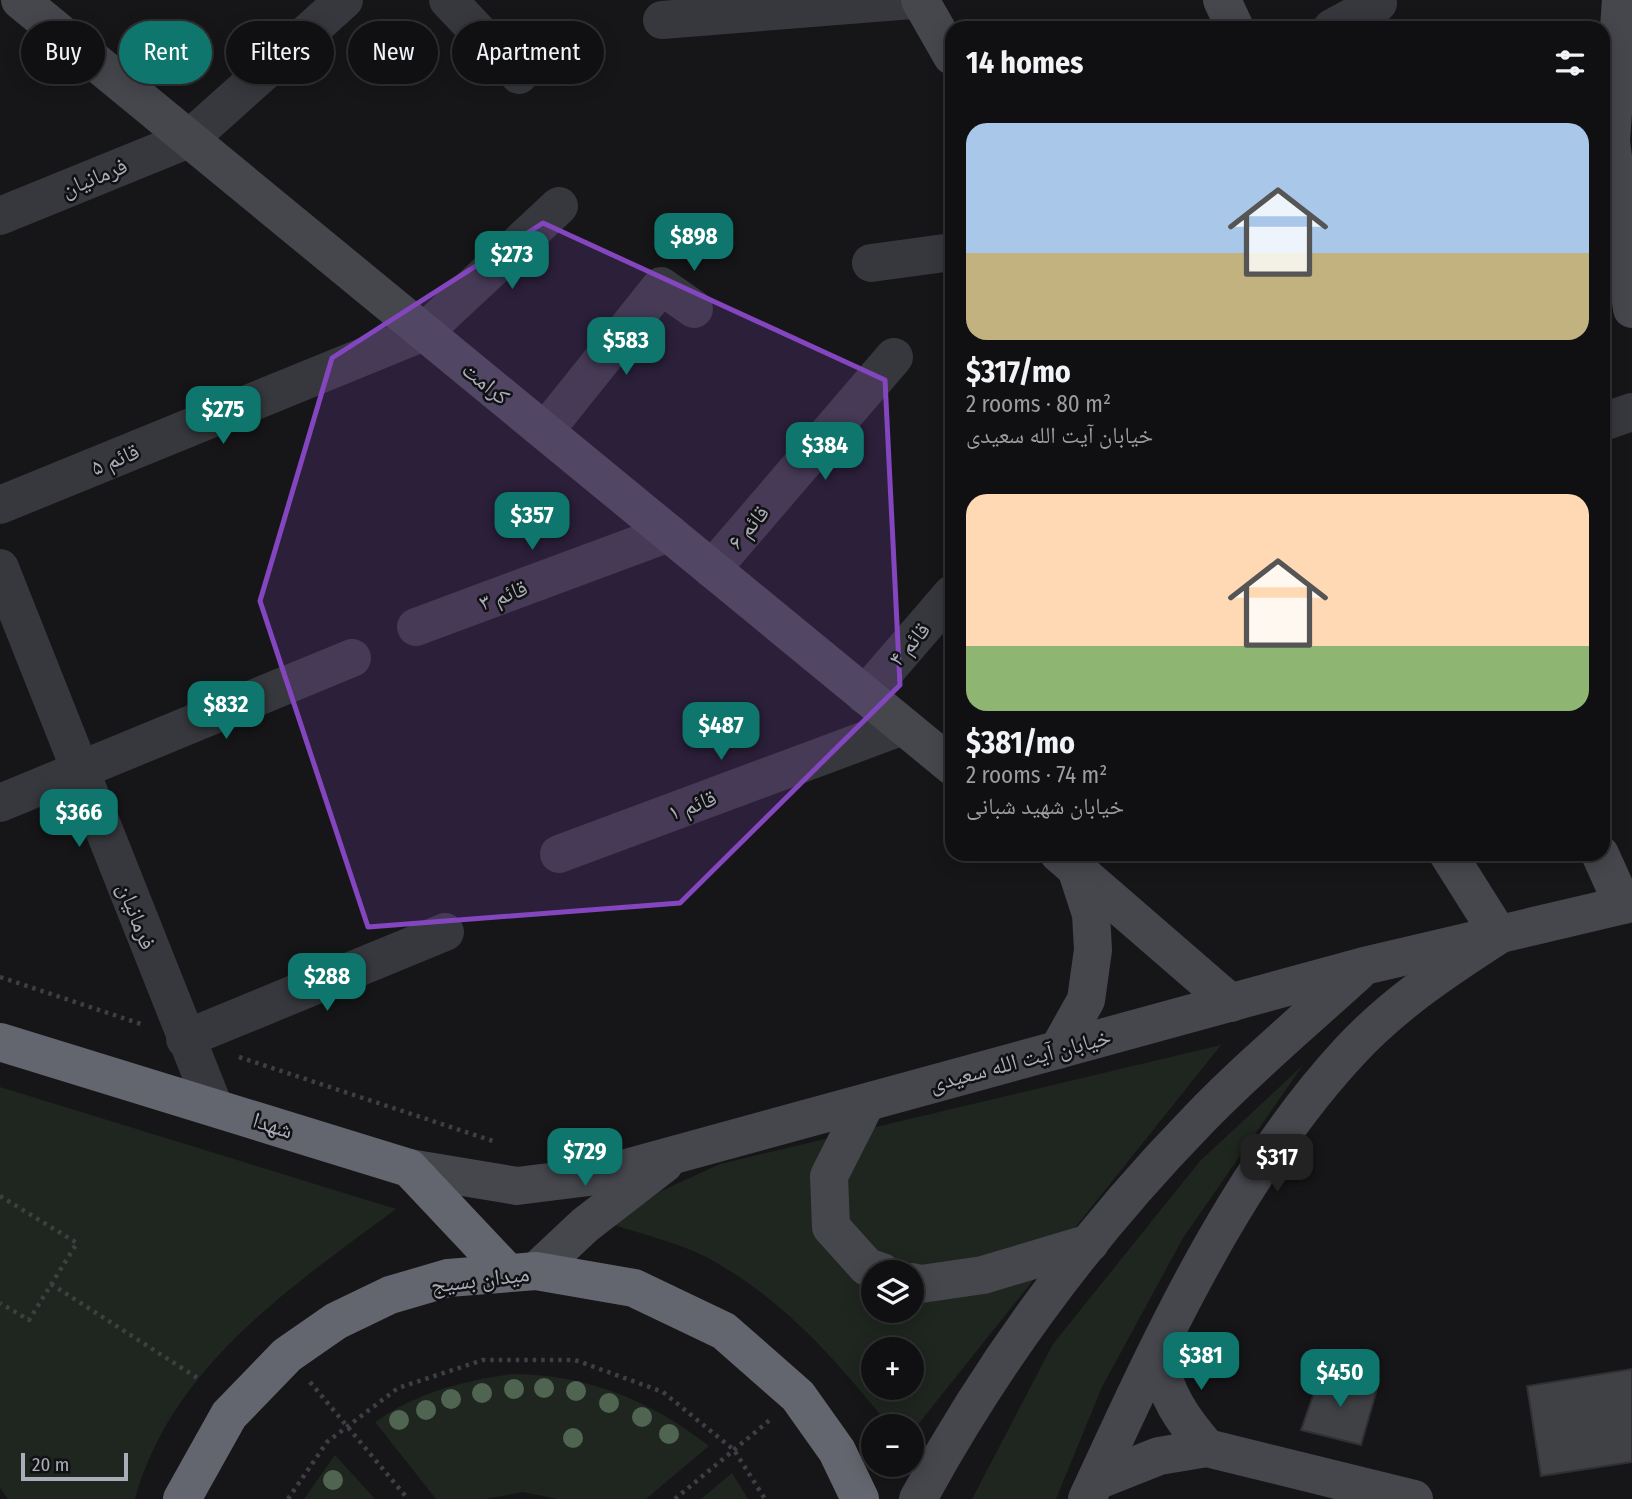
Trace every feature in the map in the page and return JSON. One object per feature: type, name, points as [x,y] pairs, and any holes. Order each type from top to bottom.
[{"type":"highway","name":"شهدا","points":[[0,1042],[409,1168],[522,1271]]},
{"type":"highway","name":"میدان بسیج","points":[[182,1499],[229,1415],[288,1355],[336,1321],[390,1295],[448,1278],[522,1271],[634,1288],[724,1331],[798,1396],[838,1451],[860,1499]]},
{"type":"street","name":"کرامت","points":[[20,0],[945,760]]},
{"type":"street","name":"فرمانیان","points":[[0,216],[188,139],[344,0]]},
{"type":"street","points":[[448,0],[468,21]]},
{"type":"street","points":[[662,20],[912,0]]},
{"type":"street","points":[[920,0],[945,44]]},
{"type":"street","points":[[1222,0],[1232,21]]},
{"type":"street","points":[[1621,0],[1621,237],[1632,309]]},
{"type":"street","points":[[1345,21],[1378,3]]},
{"type":"street","points":[[424,332],[559,206]]},
{"type":"street","points":[[871,263],[945,253]]},
{"type":"street","points":[[545,431],[661,286],[694,309]]},
{"type":"street","name":"قائم ۵","points":[[0,505],[424,332]]},
{"type":"street","name":"قائم ۶","points":[[712,569],[894,357]]},
{"type":"street","points":[[1610,420],[1632,412]]},
{"type":"street","name":"قائم ۳","points":[[416,627],[669,533]]},
{"type":"street","name":"فرمانیان","points":[[0,568],[214,1107]]},
{"type":"street","name":"قائم ۴","points":[[866,695],[945,602]]},
{"type":"street","points":[[0,803],[79,768],[352,658]]},
{"type":"street","name":"قائم ۱","points":[[559,854],[903,726]]},
{"type":"street","points":[[1068,861],[1231,1003]]},
{"type":"street","points":[[1058,1050],[1086,1000],[1093,950],[1091,914],[1068,861]]},
{"type":"street","points":[[1091,1490],[1157,1356],[1246,1188],[1307,1101],[1350,1051],[1395,1009],[1446,969],[1499,935],[1452,861]]},
{"type":"street","points":[[1604,861],[1628,904]]},
{"type":"street","name":"خیابان آیت الله سعیدی","points":[[409,1168],[517,1186],[597,1176],[1364,966],[1628,904]]},
{"type":"street","points":[[186,1039],[445,932]]},
{"type":"street","name":"خیابان آیت الله سعیدی","points":[[918,1499],[953,1434],[1015,1340],[1090,1242],[1197,1121],[1364,966]]},
{"type":"street","points":[[861,1260],[831,1227],[829,1176],[866,1103]]},
{"type":"street","name":"خیابان آیت الله سعیدی","points":[[522,1271],[677,1154]]},
{"type":"street","points":[[924,1284],[983,1275],[1090,1242]]},
{"type":"street","points":[[1157,1356],[1164,1383],[1179,1416],[1206,1448]]},
{"type":"street","points":[[1091,1490],[1159,1456],[1206,1448],[1414,1499]]},
{"type":"path","points":[[0,977],[504,1145]]},
{"type":"path","points":[[0,1196],[76,1243],[29,1320],[0,1303]]},
{"type":"path","points":[[51,1284],[199,1379]]},
{"type":"path","points":[[288,1355],[408,1499]]},
{"type":"path","points":[[288,1499],[327,1442],[398,1388],[483,1360],[575,1360],[663,1392],[734,1450],[765,1499]]},
{"type":"path","points":[[675,1499],[798,1396]]},
{"type":"highlighted area","points":[[543,223],[885,380],[900,685],[680,903],[368,927],[260,601],[332,358]]},
{"type":"shaded area","points":[[1221,1045],[924,1417],[924,1414],[880,1414],[868,1400],[924,1400],[924,1337],[861,1337],[861,1391],[786,1313],[738,1276],[685,1248],[598,1220],[720,1164]]},
{"type":"shaded area","points":[[1303,1065],[1183,1238],[1102,1387],[1056,1499],[972,1499],[1053,1344],[1200,1161]]},
{"type":"shaded area","points":[[0,1087],[396,1209],[277,1300],[240,1333],[206,1369],[177,1409],[153,1452],[135,1499],[8,1499],[0,1488]]},
{"type":"shaded area","points":[[511,1374],[565,1379],[616,1393],[664,1415],[709,1446],[646,1499],[558,1499],[523,1492],[485,1499],[436,1499],[375,1422],[407,1403],[440,1390],[474,1380]]},
{"type":"shaded area","points":[[335,1455],[375,1499],[304,1499]]},
{"type":"shaded area","points":[[732,1473],[748,1499],[701,1499]]},
{"type":"building","points":[[1632,1369],[1632,1462],[1541,1476],[1527,1386]]},
{"type":"building","points":[[1321,1373],[1377,1389],[1361,1445],[1301,1430]]}]
